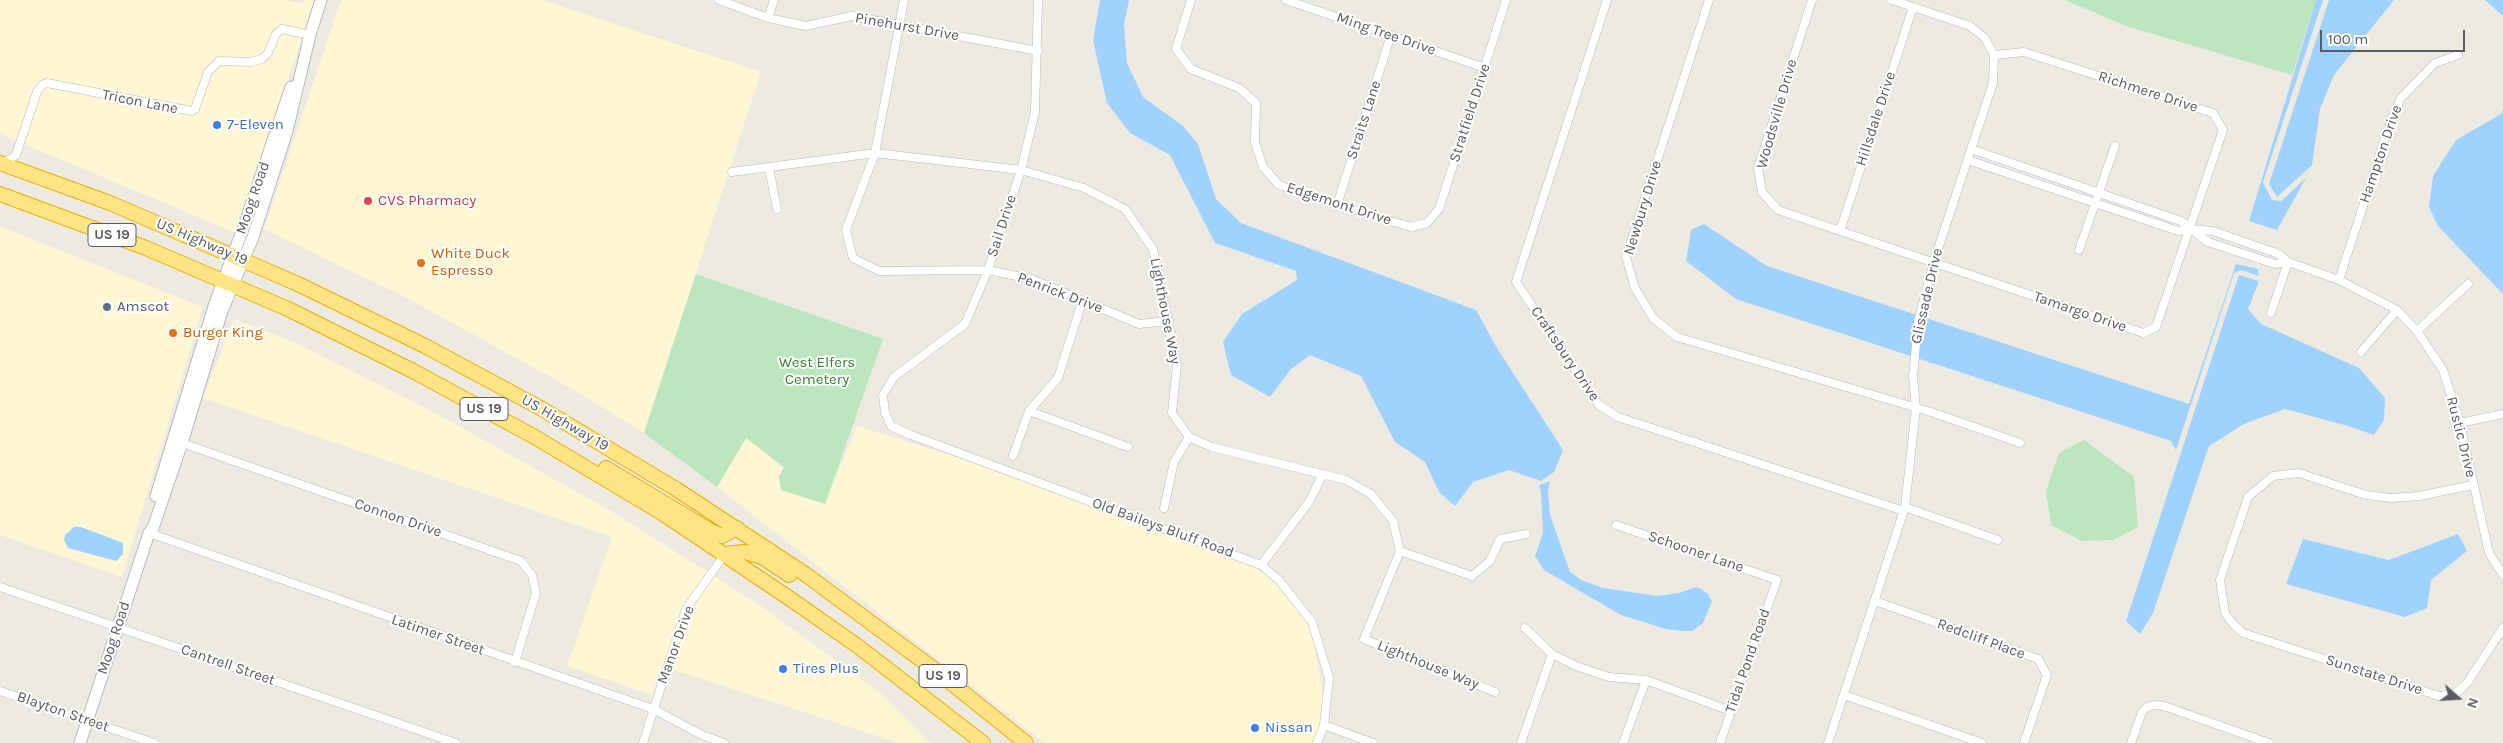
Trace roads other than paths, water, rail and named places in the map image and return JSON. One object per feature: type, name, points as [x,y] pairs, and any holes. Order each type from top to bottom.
[{"type":"highway","name":"US Highway 19","points":[[1,164],[110,203],[238,258],[363,315],[490,380],[614,451],[737,528],[858,612],[935,670],[1026,743]]},
{"type":"highway","name":"US Highway 19","points":[[0,194],[146,248],[228,282],[413,371],[582,464],[725,554],[858,647],[983,743]]},
{"type":"highway","points":[[582,464],[598,464],[710,531],[722,536],[737,528]]},
{"type":"highway","points":[[725,554],[745,552],[762,557],[819,594],[858,612]]},
{"type":"street","name":"Moog Road","points":[[80,743],[149,533],[148,527],[228,282],[287,132],[310,35],[321,0]]},
{"type":"street","name":"Pinehurst Drive","points":[[719,0],[768,18],[806,26],[852,16],[1038,51]]},
{"type":"street","points":[[768,18],[774,0]]},
{"type":"street","name":"Penrick Drive","points":[[904,0],[876,153],[846,230],[854,258],[879,271],[988,270],[1031,279],[1138,324],[1169,321]]},
{"type":"street","name":"Sail Drive","points":[[885,412],[883,395],[894,377],[965,324],[988,270],[1021,170],[1035,112],[1038,0]]},
{"type":"street","name":"Edgemont Drive","points":[[1191,0],[1176,49],[1191,69],[1239,88],[1256,103],[1255,142],[1263,166],[1279,185],[1410,227],[1427,223]]},
{"type":"street","name":"Ming Tree Drive","points":[[1286,0],[1297,2],[1486,68]]},
{"type":"street","name":"Stratfield Drive","points":[[1427,223],[1439,209],[1486,68],[1506,0]]},
{"type":"street","name":"Craftsbury Drive","points":[[1607,0],[1516,282],[1599,406],[1618,416],[1904,509]]},
{"type":"street","name":"Newbury Drive","points":[[1709,0],[1626,257],[1634,288],[1653,318],[1677,337],[1916,408],[2020,443]]},
{"type":"street","name":"Woodsville Drive","points":[[1812,0],[1758,168],[1762,192],[1778,210],[1934,261]]},
{"type":"street","points":[[1892,0],[1970,26],[1985,38],[1994,55]]},
{"type":"street","name":"Hillsdale Drive","points":[[1840,231],[1913,7]]},
{"type":"street","name":"Tricon Lane","points":[[1,164],[16,155],[37,92],[42,85],[47,84],[192,111],[195,109],[208,72],[219,61],[254,62],[262,59],[268,53],[276,34],[282,29],[310,35]]},
{"type":"street","name":"Straits Lane","points":[[1337,205],[1391,36]]},
{"type":"street","name":"Richmere Drive","points":[[1994,55],[2024,52],[2213,113],[2224,130],[2191,229]]},
{"type":"street","name":"Glissade Drive","points":[[1828,743],[1904,509],[1916,408],[1914,348],[1923,299],[1993,83],[1994,55]]},
{"type":"street","name":"Hampton Drive","points":[[2339,280],[2390,123],[2401,98],[2435,63],[2458,55]]},
{"type":"street","points":[[2079,250],[2115,146]]},
{"type":"street","points":[[1971,149],[2181,221],[2191,229]]},
{"type":"street","name":"Lighthouse Way","points":[[732,172],[876,153],[1021,170],[1084,188],[1125,209],[1153,249],[1177,366],[1172,413],[1189,436],[1212,447],[1346,480],[1371,494],[1393,521],[1400,551],[1364,639],[1495,692]]},
{"type":"street","name":"Rustic Drive","points":[[1968,160],[2178,231],[2191,229],[2213,231],[2279,254],[2288,262],[2339,280],[2397,310],[2417,331],[2443,370],[2460,423],[2489,553],[2503,575]]},
{"type":"street","points":[[2001,171],[2005,160]]},
{"type":"street","points":[[769,168],[777,209]]},
{"type":"street","points":[[2034,182],[2037,172]]},
{"type":"street","name":"Tamargo Drive","points":[[1934,261],[2142,333],[2156,328],[2191,229]]},
{"type":"street","points":[[2271,313],[2288,262]]},
{"type":"street","points":[[2417,331],[2468,284]]},
{"type":"street","points":[[1013,456],[1029,412],[1058,378],[1082,302]]},
{"type":"street","points":[[2361,352],[2397,310]]},
{"type":"street","name":"Old Baileys Bluff Road","points":[[885,412],[891,426],[911,435],[1261,565],[1278,580],[1312,622],[1329,678],[1324,725],[1317,743]]},
{"type":"street","points":[[1029,412],[1128,447]]},
{"type":"street","points":[[2460,423],[2503,414]]},
{"type":"street","points":[[1164,508],[1174,462],[1189,436]]},
{"type":"street","name":"Connon Drive","points":[[177,441],[521,561],[532,575],[536,594],[515,662]]},
{"type":"street","name":"Sunstate Drive","points":[[2473,485],[2418,496],[2392,498],[2366,494],[2299,473],[2273,476],[2248,496],[2220,580],[2225,613],[2243,633],[2439,696],[2455,694],[2467,683],[2503,628]]},
{"type":"street","points":[[1261,565],[1309,502],[1323,474]]},
{"type":"street","points":[[1904,509],[1998,540]]},
{"type":"street","name":"Schooner Lane","points":[[1616,525],[1776,580]]},
{"type":"street","name":"Latimer Street","points":[[149,533],[653,709],[702,735],[724,743]]},
{"type":"street","points":[[1400,551],[1472,576],[1490,561],[1500,539],[1526,534]]},
{"type":"street","name":"Manor Drive","points":[[642,743],[686,609],[725,554]]},
{"type":"street","name":"Tidal Pond Road","points":[[1720,743],[1776,580]]},
{"type":"street","name":"Cantrell Street","points":[[0,587],[456,743]]},
{"type":"street","name":"Redcliff Place","points":[[1875,601],[2038,659],[2047,674],[2024,743]]},
{"type":"street","points":[[1525,628],[1552,654],[1576,666],[1609,677],[1646,680],[1731,711]]},
{"type":"street","points":[[1521,743],[1552,654]]},
{"type":"street","points":[[1623,743],[1646,680]]},
{"type":"street","name":"Blayton Street","points":[[0,691],[154,743]]},
{"type":"street","points":[[1844,695],[1982,743]]},
{"type":"street","points":[[2131,743],[2142,712],[2147,706],[2154,705],[2164,706],[2269,743]]},
{"type":"street","points":[[1324,725],[1373,743]]},
{"type":"water","points":[[1100,0],[1129,0],[1124,24],[1127,63],[1143,97],[1183,126],[1198,144],[1216,199],[1241,223],[1476,310],[1497,348],[1563,450],[1554,472],[1541,481],[1509,470],[1473,482],[1455,506],[1439,492],[1425,462],[1395,442],[1361,376],[1310,355],[1291,369],[1270,397],[1231,375],[1223,342],[1242,314],[1297,280],[1296,271],[1215,243],[1170,155],[1130,133],[1107,103],[1093,40]]},
{"type":"water","points":[[2316,0],[2323,0],[2263,182],[2272,200],[2281,201],[2306,178],[2277,230],[2249,221]]},
{"type":"water","points":[[2329,0],[2394,0],[2334,75],[2320,109],[2312,165],[2277,197],[2269,184]]},
{"type":"water","points":[[2485,0],[2503,0],[2503,16]]},
{"type":"water","points":[[2503,110],[2503,294],[2438,226],[2429,207],[2433,176],[2456,140],[2501,114]]},
{"type":"water","points":[[1704,224],[1767,266],[2189,404],[2236,264],[2258,269],[2259,276],[2241,270],[2234,273],[2176,450],[2171,441],[1736,299],[1686,261],[1691,230]]},
{"type":"water","points":[[2239,275],[2259,281],[2248,309],[2261,324],[2359,368],[2385,398],[2384,420],[2374,435],[2285,409],[2244,424],[2209,446],[2153,613],[2140,634],[2126,621]]},
{"type":"water","points":[[1550,481],[1548,492],[1550,515],[1570,572],[1581,580],[1603,588],[1657,596],[1679,593],[1696,587],[1708,594],[1712,601],[1703,623],[1692,631],[1683,631],[1666,629],[1621,615],[1544,570],[1535,556],[1543,533],[1539,485]]},
{"type":"water","points":[[74,527],[81,527],[123,543],[123,554],[116,561],[68,548],[64,540],[65,535]]},
{"type":"water","points":[[2458,534],[2467,551],[2431,580],[2427,608],[2405,617],[2286,584],[2303,539],[2389,560]]},
{"type":"place","name":"7-Eleven","points":[[217,125]]},
{"type":"place","name":"CVS Pharmacy","points":[[368,201]]},
{"type":"place","name":"White Duck Espresso","points":[[421,263]]},
{"type":"place","name":"Amscot","points":[[107,307]]},
{"type":"place","name":"Burger King","points":[[173,333]]},
{"type":"place","name":"Tires Plus","points":[[783,669]]},
{"type":"place","name":"Nissan","points":[[1255,728]]},
{"type":"park label","name":"West Elfers Cemetery","points":[[817,372]]}]
